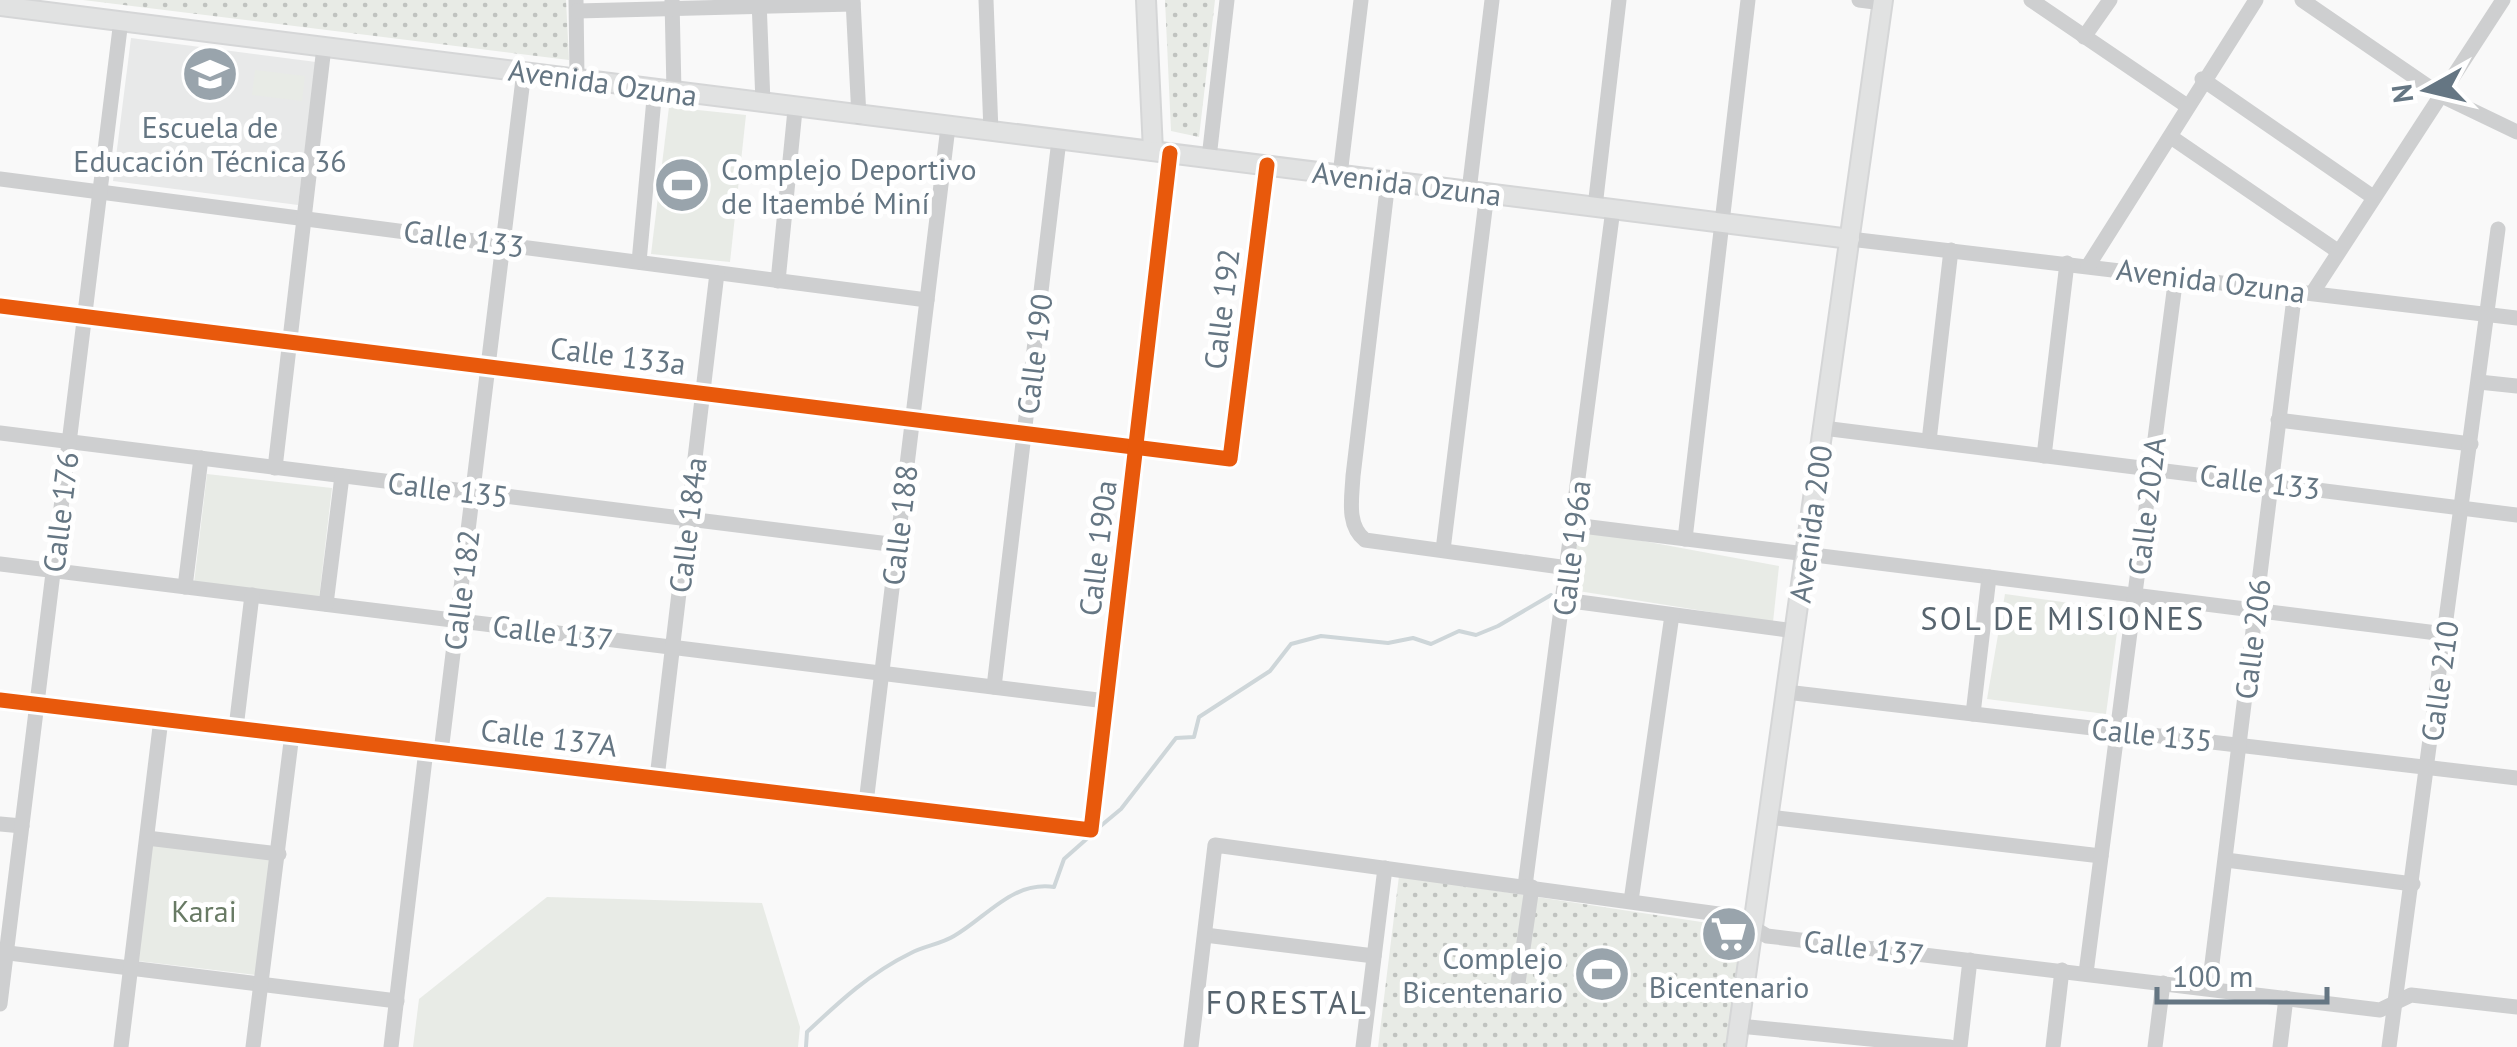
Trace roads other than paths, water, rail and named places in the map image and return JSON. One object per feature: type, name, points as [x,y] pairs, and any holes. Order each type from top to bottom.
[{"type":"main road","points":[[1146,0],[1162,152]]},
{"type":"main road","name":"Avenida 200","points":[[1736,1047],[1883,1]]},
{"type":"main road","name":"Avenida Ozuna","points":[[0,6],[524,70],[795,110],[1162,152],[1850,240]]},
{"type":"street","points":[[986,0],[991,132]]},
{"type":"street","points":[[1209,158],[1227,0]]},
{"type":"street","points":[[1340,174],[1361,0]]},
{"type":"street","points":[[1443,550],[1478,192],[1492,0]]},
{"type":"street","name":"Calle 196a","points":[[1518,983],[1574,526],[1620,0]]},
{"type":"street","points":[[1685,539],[1748,0]]},
{"type":"street","points":[[1859,0],[1883,1]]},
{"type":"street","points":[[2031,0],[2187,106]]},
{"type":"street","points":[[2084,37],[2110,0]]},
{"type":"street","points":[[2088,266],[2102,237],[2171,137],[2202,79],[2256,0]]},
{"type":"street","points":[[2302,0],[2442,96],[2517,132]]},
{"type":"street","points":[[2313,292],[2336,250],[2503,0]]},
{"type":"street","points":[[577,77],[576,5],[853,2],[859,117]]},
{"type":"street","points":[[759,3],[763,103]]},
{"type":"street","points":[[639,262],[672,4]]},
{"type":"street","name":"Calle 176","points":[[0,1004],[3,952],[122,20]]},
{"type":"street","points":[[275,468],[324,47]]},
{"type":"street","name":"Calle 182","points":[[391,1047],[457,620],[524,70]]},
{"type":"street","points":[[2202,79],[2373,197]]},
{"type":"street","points":[[778,280],[795,110]]},
{"type":"street","name":"Calle 188","points":[[866,803],[948,127]]},
{"type":"street","points":[[2171,137],[2336,250]]},
{"type":"street","name":"Calle 190","points":[[994,687],[1058,140]]},
{"type":"street","name":"Calle 190a","points":[[1091,830],[1137,446],[1162,152]]},
{"type":"street","name":"Calle 192","points":[[1230,460],[1267,165]]},
{"type":"street","name":"Calle 133","points":[[0,179],[927,300]]},
{"type":"street","points":[[1388,180],[1353,476],[1353,524],[1365,540],[1568,568]]},
{"type":"street","name":"Calle 210","points":[[2389,1047],[2498,230]]},
{"type":"street","name":"Avenida Ozuna","points":[[1850,240],[2517,318]]},
{"type":"street","points":[[1929,441],[1952,250]]},
{"type":"street","points":[[2044,456],[2068,263]]},
{"type":"street","name":"Calle 184a","points":[[656,778],[717,272]]},
{"type":"street","name":"Calle 202A","points":[[2086,973],[2176,276]]},
{"type":"street","name":"Calle 206","points":[[2209,988],[2295,290]]},
{"type":"street","name":"Calle 133a","points":[[0,306],[1230,460]]},
{"type":"street","points":[[2480,382],[2517,386]]},
{"type":"street","points":[[2278,420],[2471,444]]},
{"type":"street","name":"Calle 133","points":[[1824,428],[2517,515]]},
{"type":"street","name":"Calle 135","points":[[0,434],[897,545]]},
{"type":"street","points":[[185,587],[201,458]]},
{"type":"street","points":[[326,604],[342,476]]},
{"type":"street","points":[[1574,526],[2445,634]]},
{"type":"street","name":"Calle 137","points":[[0,564],[1106,701]]},
{"type":"street","points":[[1973,714],[1989,577]]},
{"type":"street","points":[[236,728],[252,595]]},
{"type":"street","points":[[1564,600],[1795,632]]},
{"type":"street","points":[[1631,902],[1672,614]]},
{"type":"street","name":"Calle 135","points":[[1786,692],[2517,778]]},
{"type":"street","name":"Calle 137A","points":[[0,700],[1091,830]]},
{"type":"street","points":[[121,1047],[161,718]]},
{"type":"street","points":[[253,1047],[292,734]]},
{"type":"street","points":[[1768,817],[2101,856]]},
{"type":"street","points":[[0,824],[22,826]]},
{"type":"street","points":[[147,838],[279,854]]},
{"type":"street","name":"Calle 137","points":[[1205,935],[1215,846],[1733,916],[1767,936],[2380,1010],[2411,995],[2517,1008]]},
{"type":"street","points":[[2226,860],[2413,884]]},
{"type":"street","points":[[1363,1047],[1385,868]]},
{"type":"street","points":[[1191,1047],[1205,935],[1374,956]]},
{"type":"street","points":[[3,952],[397,1001]]},
{"type":"street","points":[[1960,1047],[1970,960]]},
{"type":"street","points":[[2053,1047],[2062,970]]},
{"type":"street","points":[[2156,1047],[2163,983]]},
{"type":"street","points":[[2280,1047],[2286,998]]},
{"type":"street","points":[[1739,1026],[1950,1047]]},
{"type":"waterway","points":[[1097,829],[1121,809],[1176,738],[1194,737],[1199,717],[1270,671],[1291,644],[1321,636],[1388,643],[1413,638],[1431,644],[1459,631],[1476,635],[1551,595]]},
{"type":"waterway","points":[[806,1047],[807,1032],[882,969],[954,936],[1025,889],[1054,887],[1064,859],[1090,836]]},
{"type":"place","name":"Escuela de Educación Técnica 36","points":[[210,74]]},
{"type":"place","name":"Complejo Deportivo de Itaembé Miní","points":[[682,185]]},
{"type":"place","name":"Bicentenario","points":[[1729,934]]},
{"type":"place","name":"Complejo Bicentenario","points":[[1602,974]]},
{"type":"district","name":"SOL DE MISIONES","points":[[2063,618]]},
{"type":"district","name":"FORESTAL","points":[[1287,1002]]},
{"type":"park label","name":"Karai","points":[[204,910]]}]
